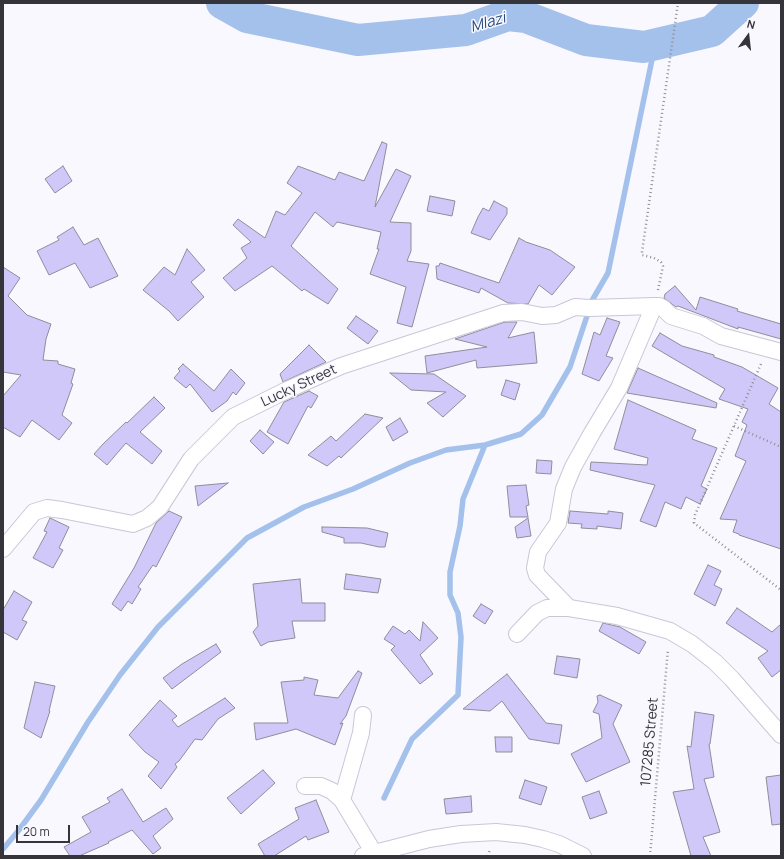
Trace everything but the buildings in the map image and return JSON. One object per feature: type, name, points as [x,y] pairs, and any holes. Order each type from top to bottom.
[{"type":"street","points":[[569,608],[537,575],[535,568],[538,552],[558,523],[564,489],[573,467],[619,388],[654,306],[663,308],[671,316],[703,326],[721,336],[774,350]]},
{"type":"street","name":"Lucky Street","points":[[3,549],[34,512],[47,508],[133,524],[147,518],[160,507],[191,458],[233,417],[287,390],[341,366],[503,313],[522,312],[542,316],[556,315],[575,307],[654,306]]},
{"type":"street","points":[[518,634],[537,613],[547,608],[569,608],[617,616],[670,631],[692,644],[715,662],[732,678],[781,735]]},
{"type":"street","points":[[342,800],[361,733],[363,715]]},
{"type":"street","points":[[305,786],[322,786],[332,791],[342,800],[368,854],[442,837],[461,834],[496,832],[525,835],[543,839],[559,844],[582,856]]},
{"type":"path","points":[[654,306],[663,272],[663,266],[661,262],[654,258],[642,255],[678,3]]},
{"type":"path","points":[[774,350],[734,426],[695,515],[694,523],[781,590]]},
{"type":"path","points":[[734,426],[781,447]]},
{"type":"path","name":"107285 Street","points":[[650,856],[670,631]]},
{"type":"waterway","name":"Mlazi","points":[[222,3],[247,17],[358,40],[466,30],[508,15],[526,17],[586,40],[644,47],[712,31],[743,3]]},
{"type":"waterway","points":[[590,304],[608,273],[655,45]]},
{"type":"waterway","points":[[3,849],[41,800],[88,722],[120,675],[158,627],[247,538],[304,507],[353,489],[410,463],[446,450],[485,445],[521,434],[542,415],[570,367],[589,310]]},
{"type":"waterway","points":[[384,798],[412,739],[458,695],[461,637],[458,613],[450,595],[450,572],[460,526],[463,499],[485,445]]}]
